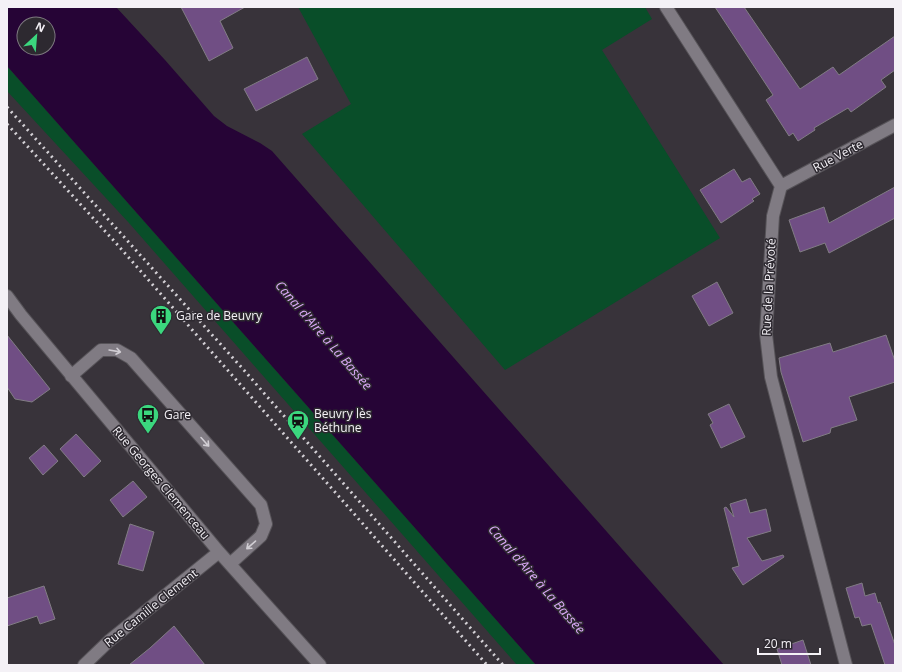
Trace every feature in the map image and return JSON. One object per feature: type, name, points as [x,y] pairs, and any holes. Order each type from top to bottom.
[{"type":"street","points":[[666,7],[781,186]]},
{"type":"street","name":"Rue Verte","points":[[781,186],[895,126]]},
{"type":"street","name":"Rue de la Prévoté","points":[[781,186],[772,216],[766,334],[771,377],[846,665]]},
{"type":"street","name":"Rue Georges Clemenceau","points":[[7,296],[71,376],[219,552],[320,665]]},
{"type":"street","points":[[71,376],[102,350],[117,350],[132,358],[261,505],[266,524],[261,536],[230,564]]},
{"type":"street","name":"Rue Camille Clement","points":[[84,665],[109,641],[219,552]]},
{"type":"green space","points":[[298,7],[645,7],[652,19],[602,50],[720,238],[505,370],[302,134],[351,104]]},
{"type":"green space","points":[[7,66],[536,665],[517,665],[129,223],[7,91]]},
{"type":"water","name":"Canal d'Aire à La Bassée","points":[[7,7],[116,7],[214,116],[227,126],[272,151],[724,665],[536,665],[7,66]]},
{"type":"building","points":[[181,7],[245,7],[220,21],[233,48],[209,61]]},
{"type":"building","points":[[715,7],[744,7],[800,89],[833,67],[839,75],[895,36],[895,70],[881,80],[886,87],[851,112],[848,108],[814,128],[815,130],[798,141],[793,133],[789,136],[766,100],[773,95]]},
{"type":"building","points":[[307,57],[318,79],[256,111],[244,89]]},
{"type":"building","points":[[734,169],[742,182],[750,178],[760,194],[752,199],[754,201],[721,223],[700,190]]},
{"type":"building","points":[[895,187],[895,218],[829,253],[825,243],[800,252],[789,220],[824,207],[829,223]]},
{"type":"building","points":[[717,282],[733,313],[709,326],[692,296]]},
{"type":"building","points":[[7,335],[50,389],[32,402],[15,399],[7,387]]},
{"type":"building","points":[[886,335],[895,361],[895,382],[849,397],[857,420],[831,428],[830,433],[803,442],[781,372],[779,358],[830,343],[833,352]]},
{"type":"building","points":[[729,404],[745,437],[721,448],[710,425],[713,423],[708,414]]},
{"type":"building","points":[[76,434],[101,461],[84,477],[60,449]]},
{"type":"building","points":[[44,445],[58,461],[43,475],[29,458]]},
{"type":"building","points":[[133,481],[147,497],[123,517],[110,500]]},
{"type":"building","points":[[746,499],[750,513],[766,509],[771,531],[747,538],[762,561],[783,555],[784,557],[743,585],[732,568],[739,566],[724,508],[726,507],[734,517],[730,504]]},
{"type":"building","points":[[130,524],[154,532],[143,571],[118,564]]},
{"type":"building","points":[[862,583],[865,596],[875,593],[878,603],[880,602],[895,645],[895,665],[885,665],[871,624],[862,626],[859,617],[855,618],[846,588]]},
{"type":"building","points":[[44,586],[55,619],[40,624],[37,616],[7,626],[7,598]]},
{"type":"building","points":[[174,626],[205,665],[129,665],[150,648]]},
{"type":"building","points":[[803,640],[811,665],[782,665],[777,649]]},
{"type":"railway","points":[[7,107],[242,368],[503,665]]},
{"type":"railway","points":[[7,124],[115,242],[487,665]]},
{"type":"place","name":"Gare de Beuvry","points":[[161,336]]},
{"type":"place","name":"Gare","points":[[148,434]]},
{"type":"place","name":"Beuvry lès Béthune","points":[[298,440]]}]
